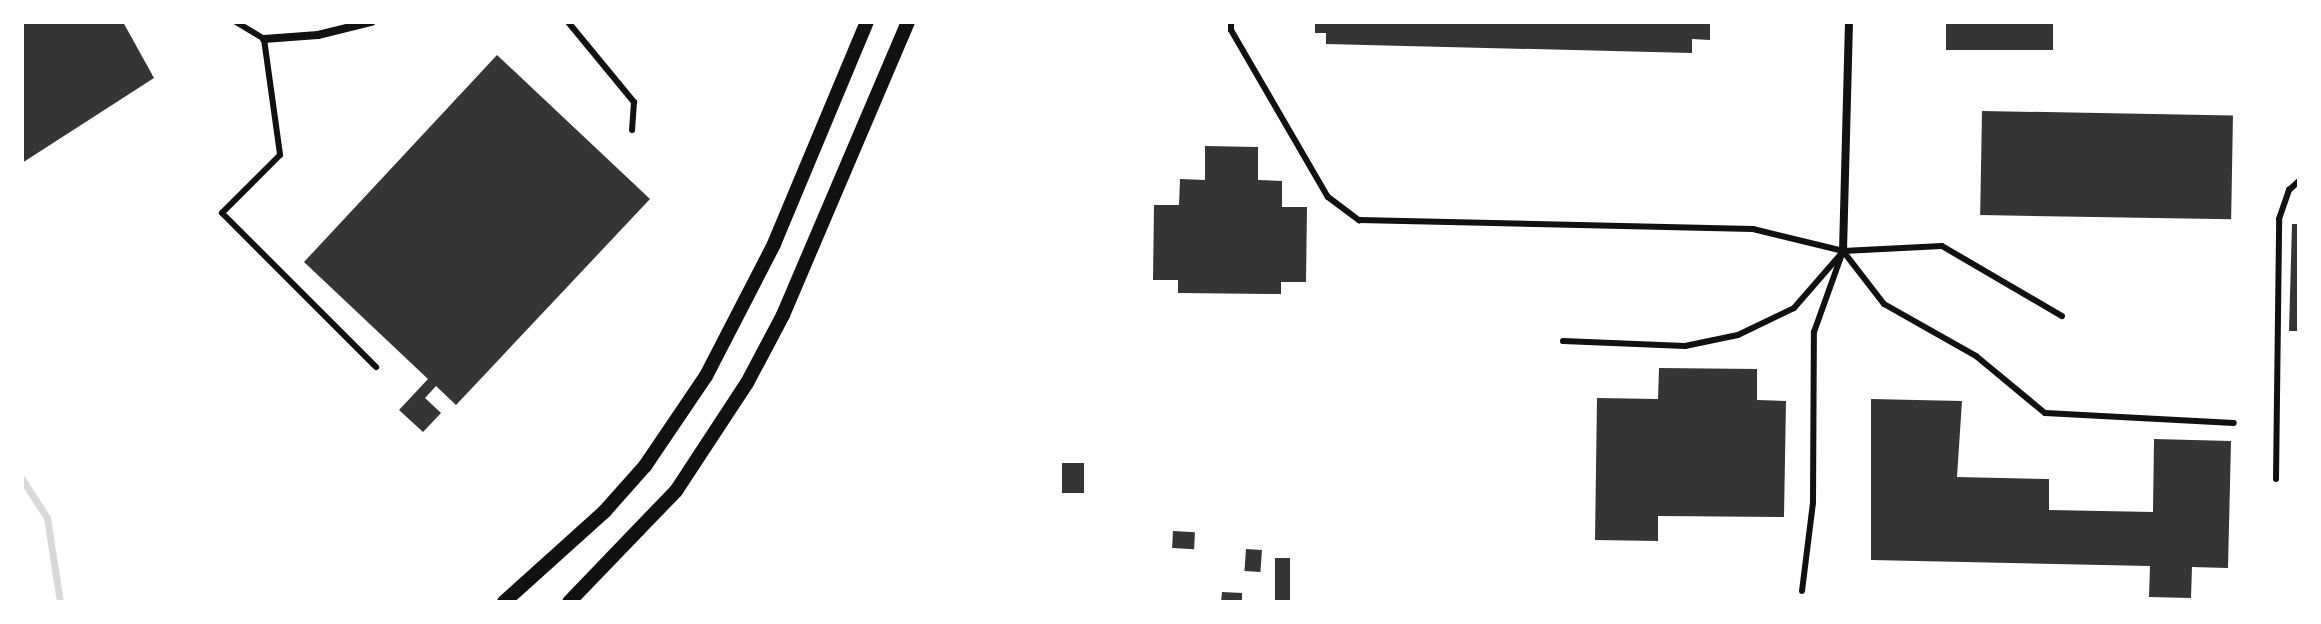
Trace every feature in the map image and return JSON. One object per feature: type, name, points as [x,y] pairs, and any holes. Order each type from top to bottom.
[{"type":"street","points":[[264,39],[318,35],[371,22]]},
{"type":"street","points":[[504,602],[605,511],[676,424],[744,310],[867,22]]},
{"type":"street","points":[[569,602],[644,525],[704,449],[783,315],[908,22]]},
{"type":"street","points":[[1843,251],[1849,22]]},
{"type":"lane","points":[[236,22],[264,39],[280,155],[222,213],[376,367]]},
{"type":"lane","points":[[568,22],[634,102],[632,130]]},
{"type":"lane","points":[[1231,22],[1231,30],[1328,197],[1359,220],[1753,229],[1843,251],[1942,246],[2062,316]]},
{"type":"lane","points":[[2276,479],[2279,219],[2289,190],[2299,181]]},
{"type":"lane","points":[[1563,341],[1685,346],[1738,335],[1794,308],[1843,251]]},
{"type":"lane","points":[[1843,251],[1884,304],[1976,356],[2045,413],[2234,423]]},
{"type":"lane","points":[[1802,591],[1813,503],[1814,332],[1843,251]]},
{"type":"building","points":[[22,22],[123,22],[154,78],[22,163]]},
{"type":"building","points":[[1315,22],[1710,22],[1710,40],[1692,39],[1692,53],[1326,44],[1326,33],[1315,33]]},
{"type":"building","points":[[1946,22],[2053,22],[2053,50],[1946,50]]},
{"type":"building","points":[[497,55],[650,199],[456,405],[436,386],[425,398],[441,413],[423,432],[399,410],[428,379],[304,262]]},
{"type":"building","points":[[1982,111],[2233,115],[2231,219],[1980,215]]},
{"type":"building","points":[[1205,146],[1258,147],[1258,180],[1282,181],[1282,207],[1307,207],[1306,282],[1281,282],[1281,294],[1178,293],[1178,280],[1153,280],[1154,205],[1179,205],[1180,179],[1205,180]]},
{"type":"building","points":[[2292,224],[2299,224],[2299,331],[2289,331]]},
{"type":"building","points":[[1659,368],[1757,369],[1757,400],[1786,401],[1784,517],[1658,516],[1658,541],[1595,540],[1597,398],[1658,399]]},
{"type":"building","points":[[1871,399],[1962,401],[1957,477],[2049,479],[2049,510],[2153,512],[2154,439],[2231,441],[2228,568],[2192,567],[2191,598],[2149,597],[2150,566],[1871,560]]},
{"type":"building","points":[[1062,463],[1084,463],[1084,493],[1062,493]]},
{"type":"building","points":[[1173,531],[1195,532],[1194,549],[1172,548]]},
{"type":"building","points":[[1246,549],[1262,550],[1260,572],[1244,571]]},
{"type":"building","points":[[1275,558],[1290,558],[1290,602],[1275,602]]},
{"type":"building","points":[[1222,592],[1242,593],[1242,602],[1221,602]]},
{"type":"waterway","points":[[22,479],[47,518],[60,602]]}]
